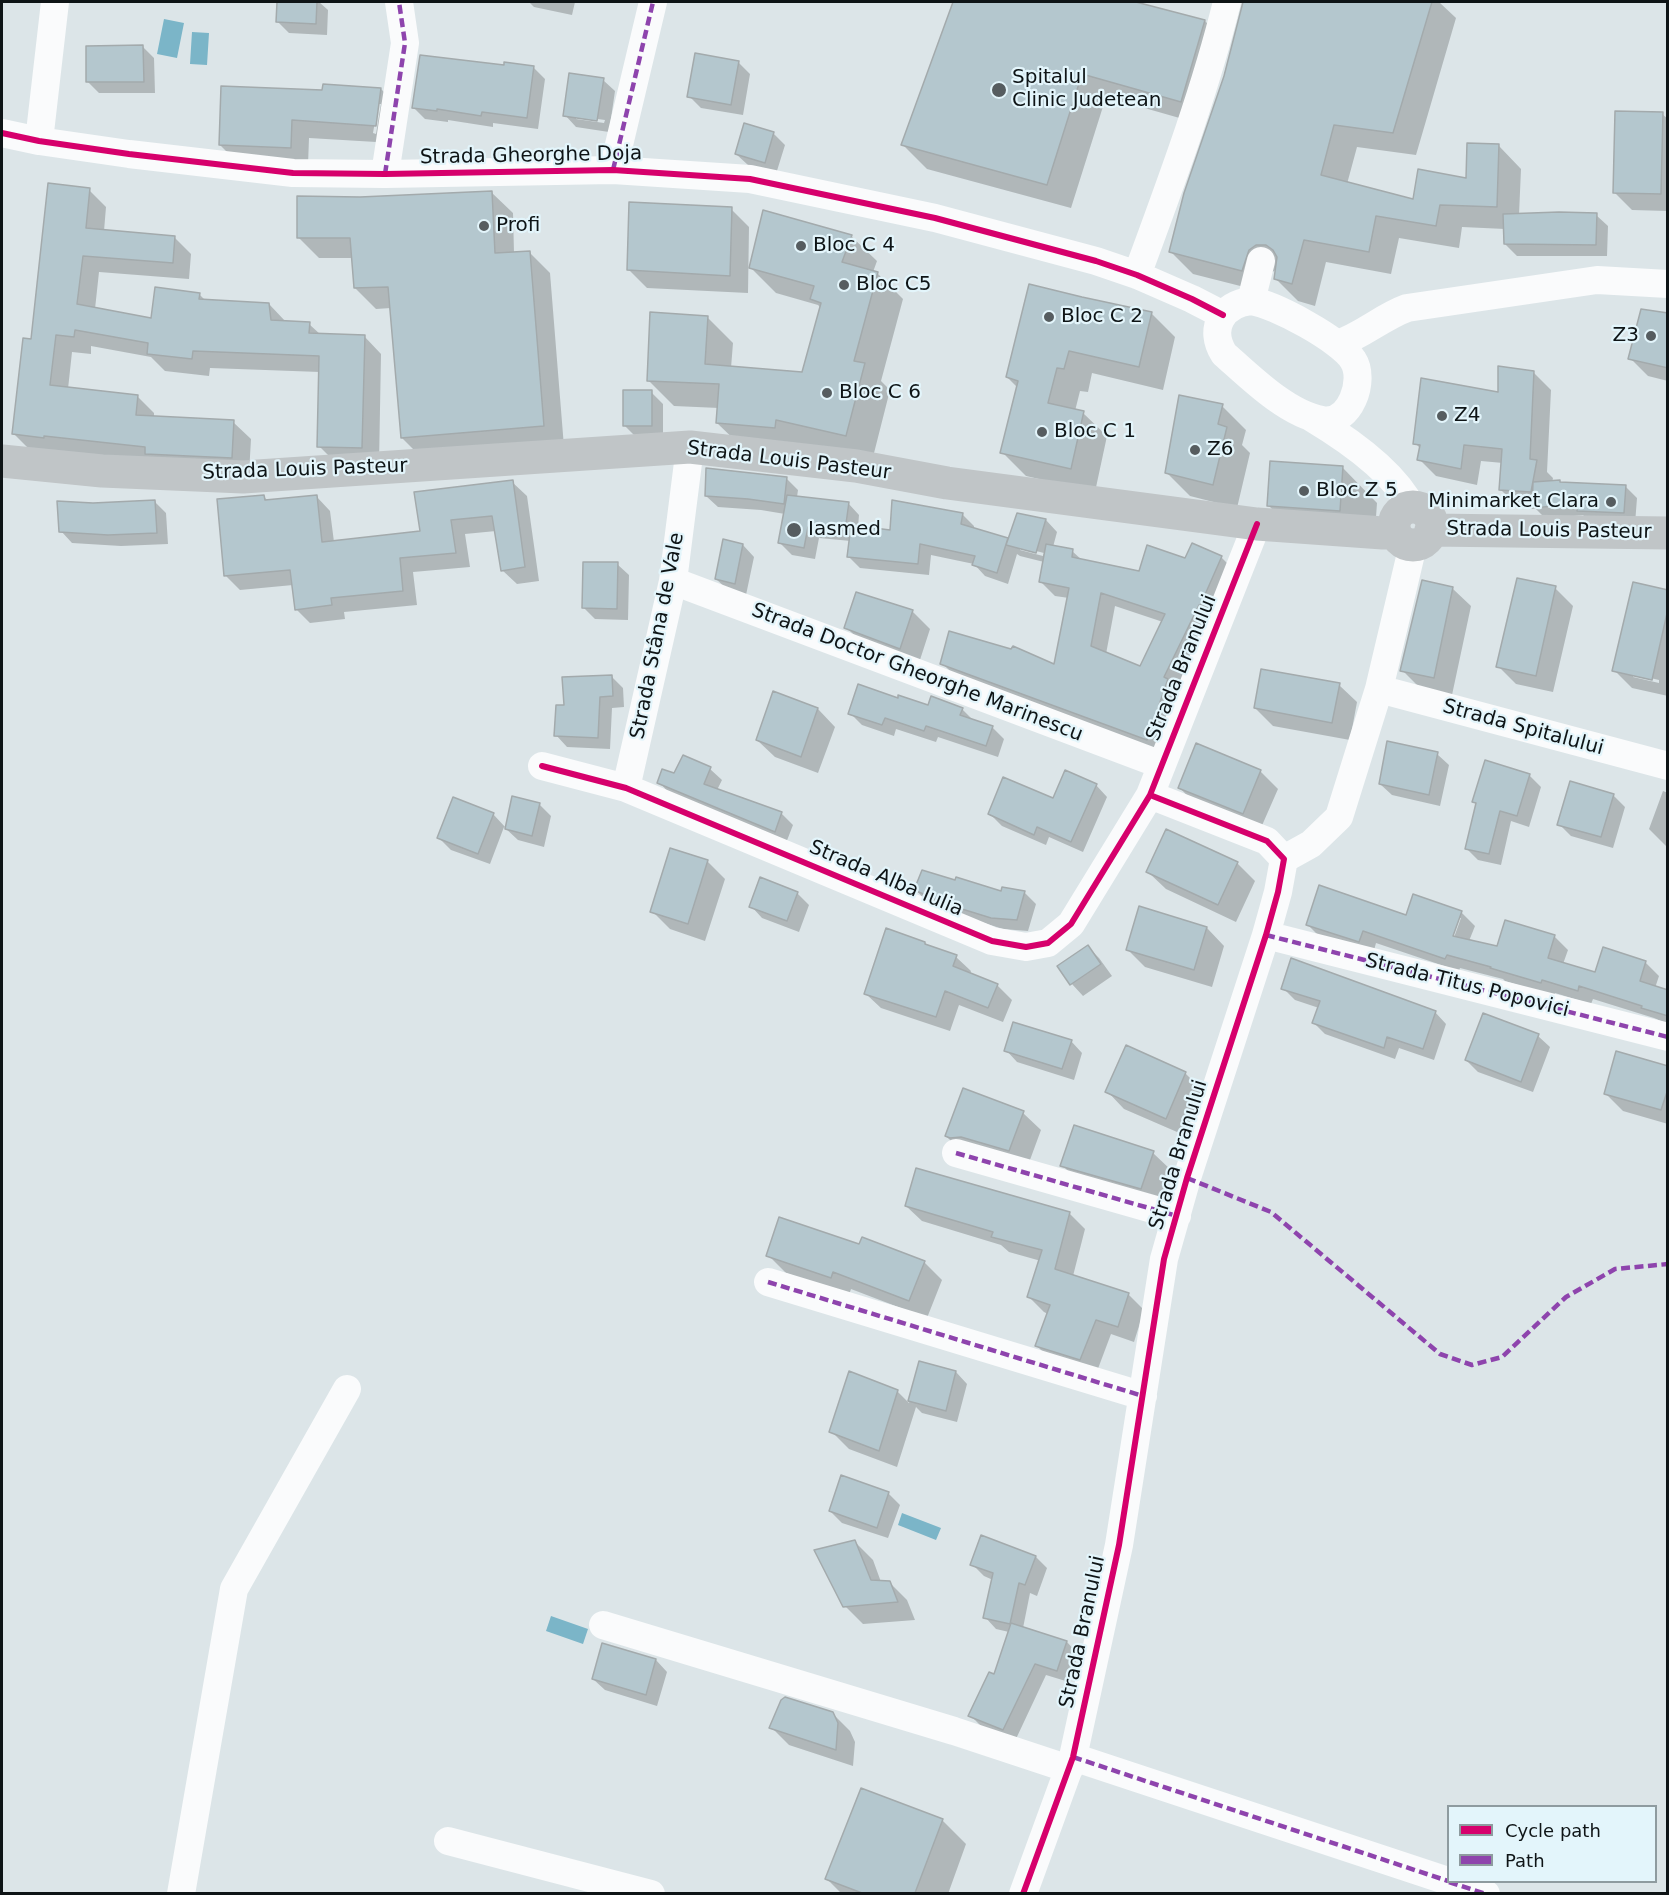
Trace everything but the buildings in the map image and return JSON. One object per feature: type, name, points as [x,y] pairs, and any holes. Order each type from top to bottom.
[{"type":"main road","name":"Strada Louis Pasteur","points":[[2,462],[102,471],[243,477],[690,447],[856,466],[947,483],[1257,524],[1383,533],[1413,528],[1668,533]]},
{"type":"street","points":[[39,141],[55,2]]},
{"type":"street","points":[[385,174],[405,43],[399,2]]},
{"type":"street","points":[[613,170],[653,2]]},
{"type":"street","points":[[1137,275],[1196,108],[1227,2]]},
{"type":"street","name":"Strada Gheorghe Doja","points":[[2,133],[39,141],[129,154],[293,173],[385,174],[613,170],[750,179],[935,218],[1096,261],[1137,275],[1223,315]]},
{"type":"street","points":[[1251,302],[1261,261]]},
{"type":"street","points":[[1337,344],[1366,330],[1392,313],[1407,308],[1597,280],[1668,284]]},
{"type":"street","points":[[1150,795],[1267,841],[1284,859],[1311,844],[1339,817],[1379,689],[1413,528],[1406,495],[1355,446],[1311,417],[1291,407],[1224,354],[1216,335],[1223,315],[1230,308],[1242,302],[1261,303],[1276,308],[1337,344],[1352,358],[1358,370]]},
{"type":"street","points":[[1311,417],[1324,421],[1336,420],[1347,407],[1357,384],[1360,347],[1366,330]]},
{"type":"street","points":[[1347,407],[1348,424],[1355,446]]},
{"type":"street","name":"Strada Stâna de Vale","points":[[626,788],[673,581],[690,447]]},
{"type":"street","name":"Strada Branului","points":[[1150,795],[1257,524]]},
{"type":"street","name":"Strada Doctor Gheorghe Marinescu","points":[[673,581],[1162,765]]},
{"type":"street","name":"Strada Spitalului","points":[[1379,689],[1668,766]]},
{"type":"street","name":"Strada Alba Iulia","points":[[542,766],[626,788],[992,941],[1026,947],[1048,943],[1071,924],[1150,795]]},
{"type":"street","name":"Strada Branului","points":[[1023,1893],[1071,1763],[1112,1580],[1164,1259],[1187,1178],[1266,935],[1284,859]]},
{"type":"street","name":"Strada Titus Popovici","points":[[1266,935],[1668,1037]]},
{"type":"street","points":[[956,1154],[1177,1216]]},
{"type":"street","points":[[768,1282],[1143,1396]]},
{"type":"street","points":[[181,1893],[234,1589],[347,1389]]},
{"type":"street","points":[[603,1624],[954,1731],[1071,1763],[1447,1880]]},
{"type":"street","points":[[448,1840],[651,1893]]},
{"type":"street","points":[[1455,1883],[1486,1893]]},
{"type":"water","points":[[164,19],[184,23],[177,58],[157,54]]},
{"type":"water","points":[[192,32],[209,33],[207,65],[190,64]]},
{"type":"water","points":[[902,1513],[941,1528],[936,1540],[898,1525]]},
{"type":"water","points":[[551,1616],[588,1629],[583,1644],[546,1631]]},
{"type":"marked path","points":[[385,174],[405,43],[399,2]]},
{"type":"marked path","points":[[613,170],[653,2]]},
{"type":"marked path","points":[[1266,935],[1668,1037]]},
{"type":"marked path","points":[[956,1153],[1177,1216]]},
{"type":"marked path","points":[[1187,1178],[1271,1212],[1440,1354],[1472,1365],[1502,1357],[1566,1297],[1615,1269],[1668,1264]]},
{"type":"marked path","points":[[768,1282],[1143,1396]]},
{"type":"marked path","points":[[1073,1757],[1447,1881]]},
{"type":"marked path","points":[[1452,1883],[1486,1894]]},
{"type":"cycle path","points":[[2,133],[39,141],[129,154],[293,173],[385,174],[613,170],[750,179],[935,218],[1096,261],[1137,275],[1223,315]]},
{"type":"cycle path","points":[[542,766],[626,788],[992,941],[1026,947],[1048,943],[1071,924],[1150,795],[1257,524]]},
{"type":"cycle path","points":[[1023,1894],[1073,1757],[1119,1545],[1164,1259],[1187,1178],[1266,935],[1284,859],[1267,841],[1150,795]]},
{"type":"place","name":"Spitalul Clinic Judetean","points":[[999,90]]},
{"type":"place","name":"Profi","points":[[484,226]]},
{"type":"place","name":"Bloc C 4","points":[[801,246]]},
{"type":"place","name":"Bloc C5","points":[[844,285]]},
{"type":"place","name":"Bloc C 2","points":[[1049,317]]},
{"type":"place","name":"Z3","points":[[1651,336]]},
{"type":"place","name":"Bloc C 6","points":[[827,393]]},
{"type":"place","name":"Z4","points":[[1442,416]]},
{"type":"place","name":"Bloc C 1","points":[[1042,432]]},
{"type":"place","name":"Z6","points":[[1195,450]]},
{"type":"place","name":"Bloc Z 5","points":[[1304,491]]},
{"type":"place","name":"Minimarket Clara","points":[[1611,502]]},
{"type":"place","name":"Iasmed","points":[[794,530]]}]
